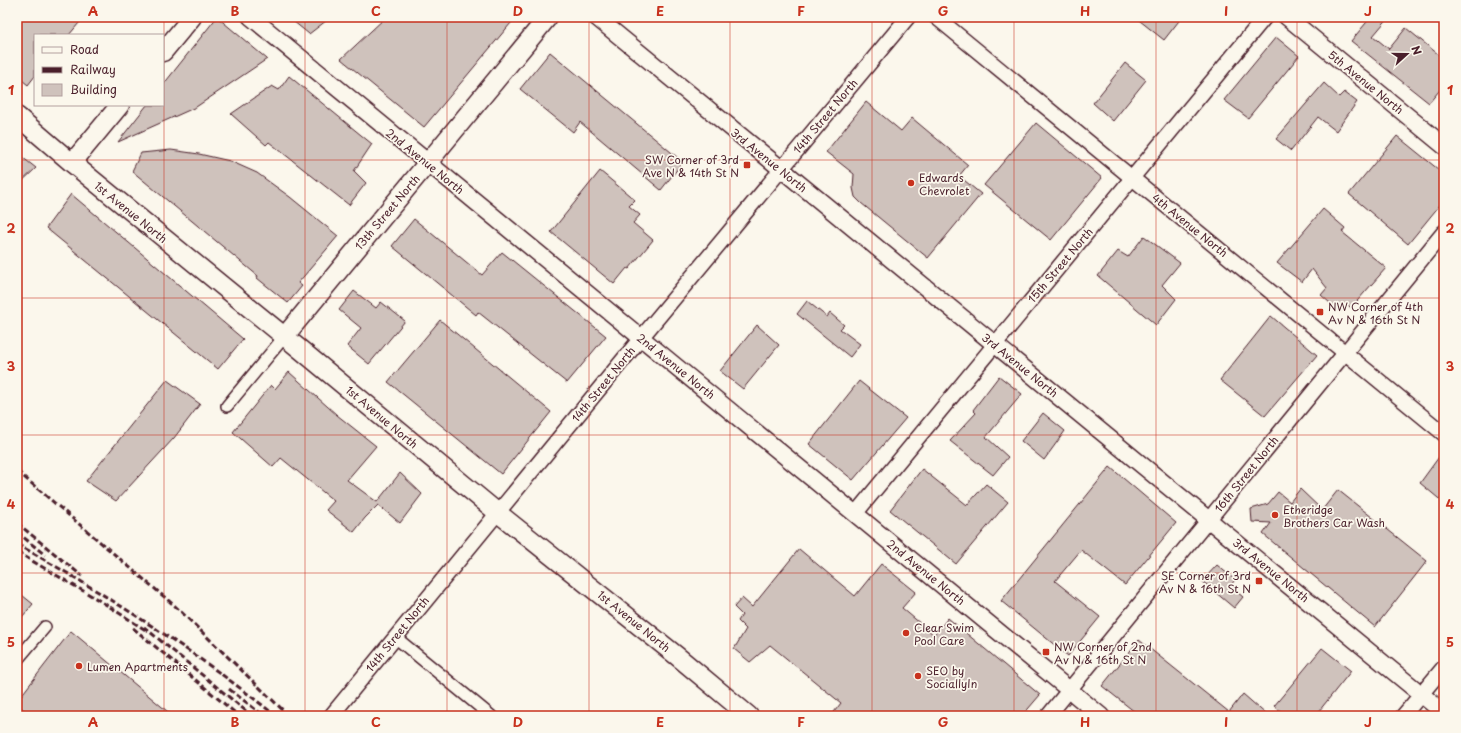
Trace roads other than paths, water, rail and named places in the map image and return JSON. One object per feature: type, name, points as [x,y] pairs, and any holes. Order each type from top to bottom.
[{"type":"main road","points":[[164,51],[192,17]]},
{"type":"main road","name":"2nd Avenue North","points":[[250,17],[1101,716]]},
{"type":"main road","name":"13th Street North","points":[[284,337],[548,17]]},
{"type":"main road","name":"3rd Avenue North","points":[[596,17],[1444,712]]},
{"type":"main road","name":"5th Avenue North","points":[[1287,17],[1444,146]]},
{"type":"main road","points":[[72,163],[119,106]]},
{"type":"main road","name":"1st Avenue North","points":[[17,116],[72,163],[498,513],[677,656],[749,716]]},
{"type":"street","name":"14th Street North","points":[[331,716],[641,338],[908,17]]},
{"type":"street","name":"4th Avenue North","points":[[936,17],[1444,434]]},
{"type":"street","name":"15th Street North","points":[[855,514],[1265,17]]},
{"type":"street","name":"16th Street North","points":[[1048,716],[1444,232]]},
{"type":"street","name":"13th Street North","points":[[227,406],[284,337]]},
{"type":"street","points":[[17,660],[45,627]]},
{"type":"street","points":[[395,637],[491,716]]},
{"type":"street","points":[[1403,716],[1444,666]]},
{"type":"railway","points":[[17,471],[175,606],[289,716]]},
{"type":"railway","points":[[17,523],[82,576]]},
{"type":"railway","points":[[17,532],[45,555]]},
{"type":"railway","points":[[17,544],[84,583],[182,646],[276,716]]},
{"type":"railway","points":[[17,552],[102,602],[147,631]]},
{"type":"railway","points":[[144,627],[252,716]]},
{"type":"railway","points":[[133,628],[239,716]]},
{"type":"railway","points":[[229,689],[264,716]]},
{"type":"place","name":"SW Corner of 3rd Ave N & 14th St N","points":[[747,165]]},
{"type":"place","name":"Edwards Chevrolet","points":[[911,183]]},
{"type":"place","name":"NW Corner of 4th Av N & 16th St N","points":[[1320,312]]},
{"type":"place","name":"Etheridge Brothers Car Wash","points":[[1275,515]]},
{"type":"place","name":"SE Corner of 3rd Av N & 16th St N","points":[[1259,581]]},
{"type":"place","name":"Clear Swim Pool Care","points":[[906,633]]},
{"type":"place","name":"NW Corner of 2nd Av N & 16th St N","points":[[1046,652]]},
{"type":"place","name":"Lumen Apartments","points":[[79,666]]},
{"type":"place","name":"SEO by SociallyIn","points":[[918,676]]}]
